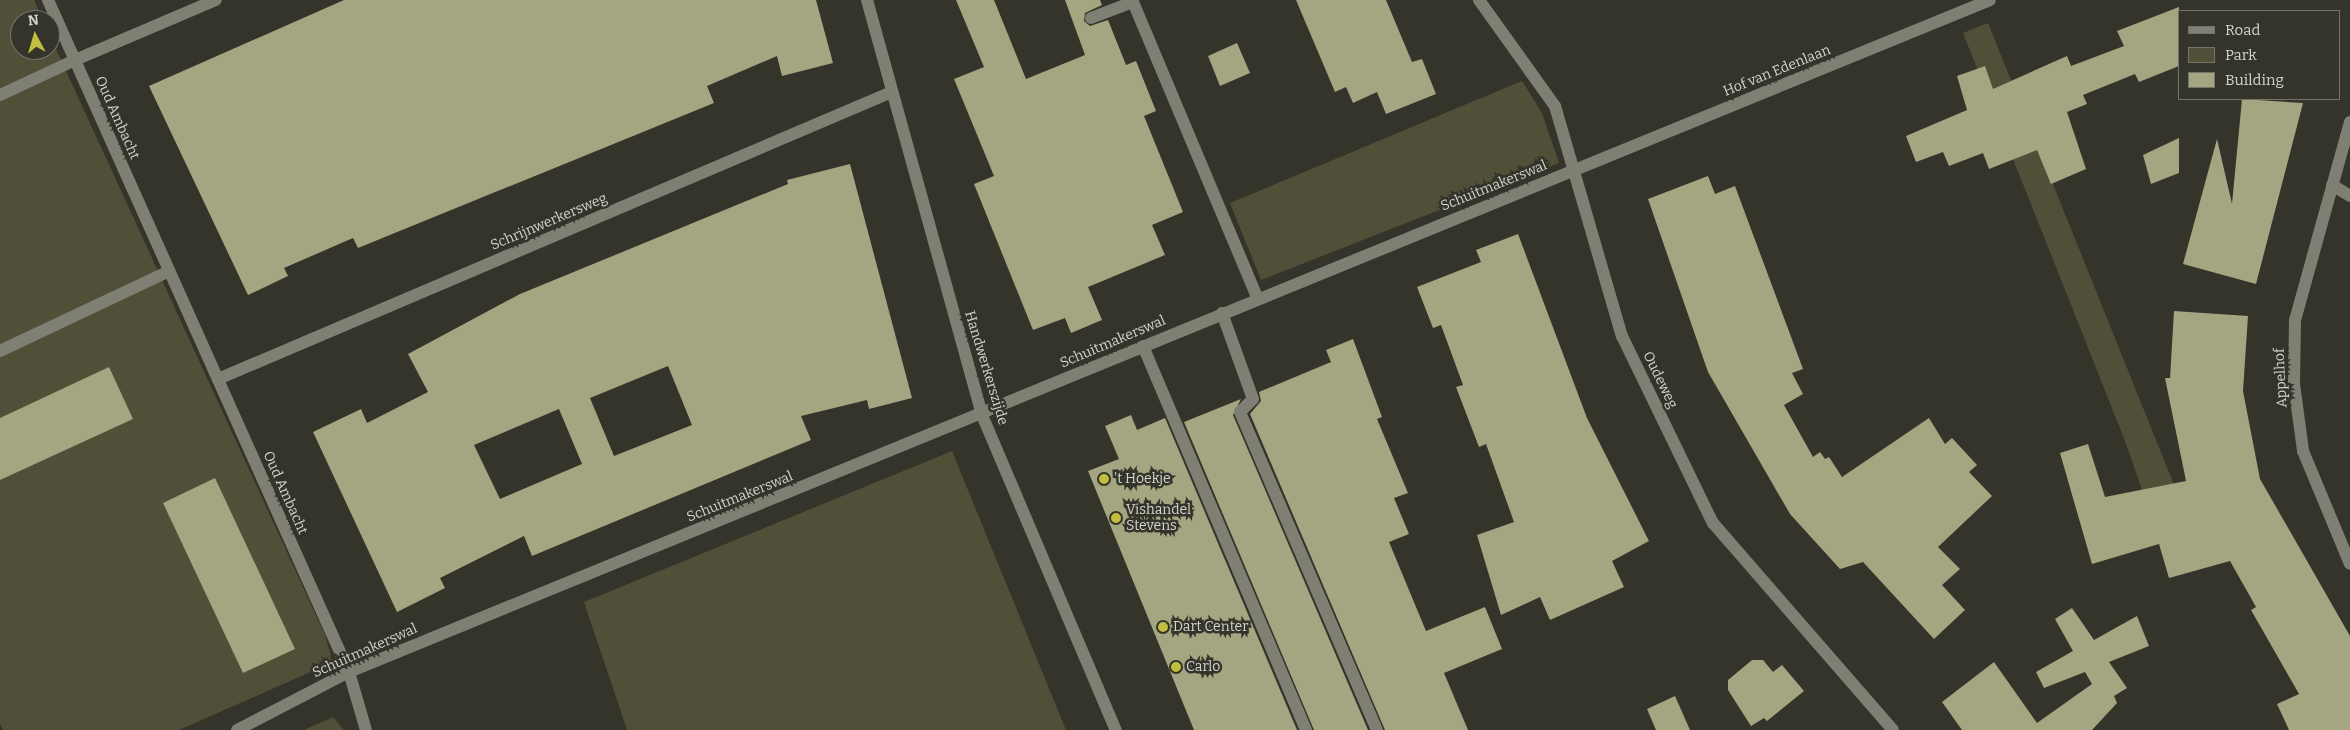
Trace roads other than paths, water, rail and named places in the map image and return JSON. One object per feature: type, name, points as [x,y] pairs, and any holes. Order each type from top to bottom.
[{"type":"street","name":"Oud Ambacht","points":[[48,0],[349,672],[366,730]]},
{"type":"street","points":[[0,95],[75,60],[216,0]]},
{"type":"street","name":"Handwerkerszijde","points":[[867,0],[982,415],[1116,730]]},
{"type":"street","name":"Oudeweg","points":[[1479,0],[1554,106],[1576,169],[1622,336],[1713,523],[1893,730]]},
{"type":"street","name":"Hof van Edenlaan","points":[[1576,169],[1990,0]]},
{"type":"street","points":[[1091,18],[1132,2],[1257,298]]},
{"type":"street","name":"Schrijnwerkersweg","points":[[218,379],[892,92]]},
{"type":"street","name":"Appelhof","points":[[2350,122],[2295,320],[2294,384],[2303,451],[2350,564]]},
{"type":"street","name":"Schuitmakerswal","points":[[237,730],[349,672],[982,415],[1257,298],[1576,169]]},
{"type":"street","points":[[2332,185],[2350,196]]},
{"type":"street","points":[[0,351],[169,271]]},
{"type":"street","points":[[1222,313],[1253,399],[1240,412],[1377,730]]},
{"type":"street","points":[[1143,346],[1306,730]]},
{"type":"place","name":"'t Hoekje","points":[[1104,479]]},
{"type":"place","name":"Vishandel Stevens","points":[[1116,518]]},
{"type":"place","name":"Dart Center","points":[[1163,627]]},
{"type":"place","name":"Carlo","points":[[1176,667]]}]
